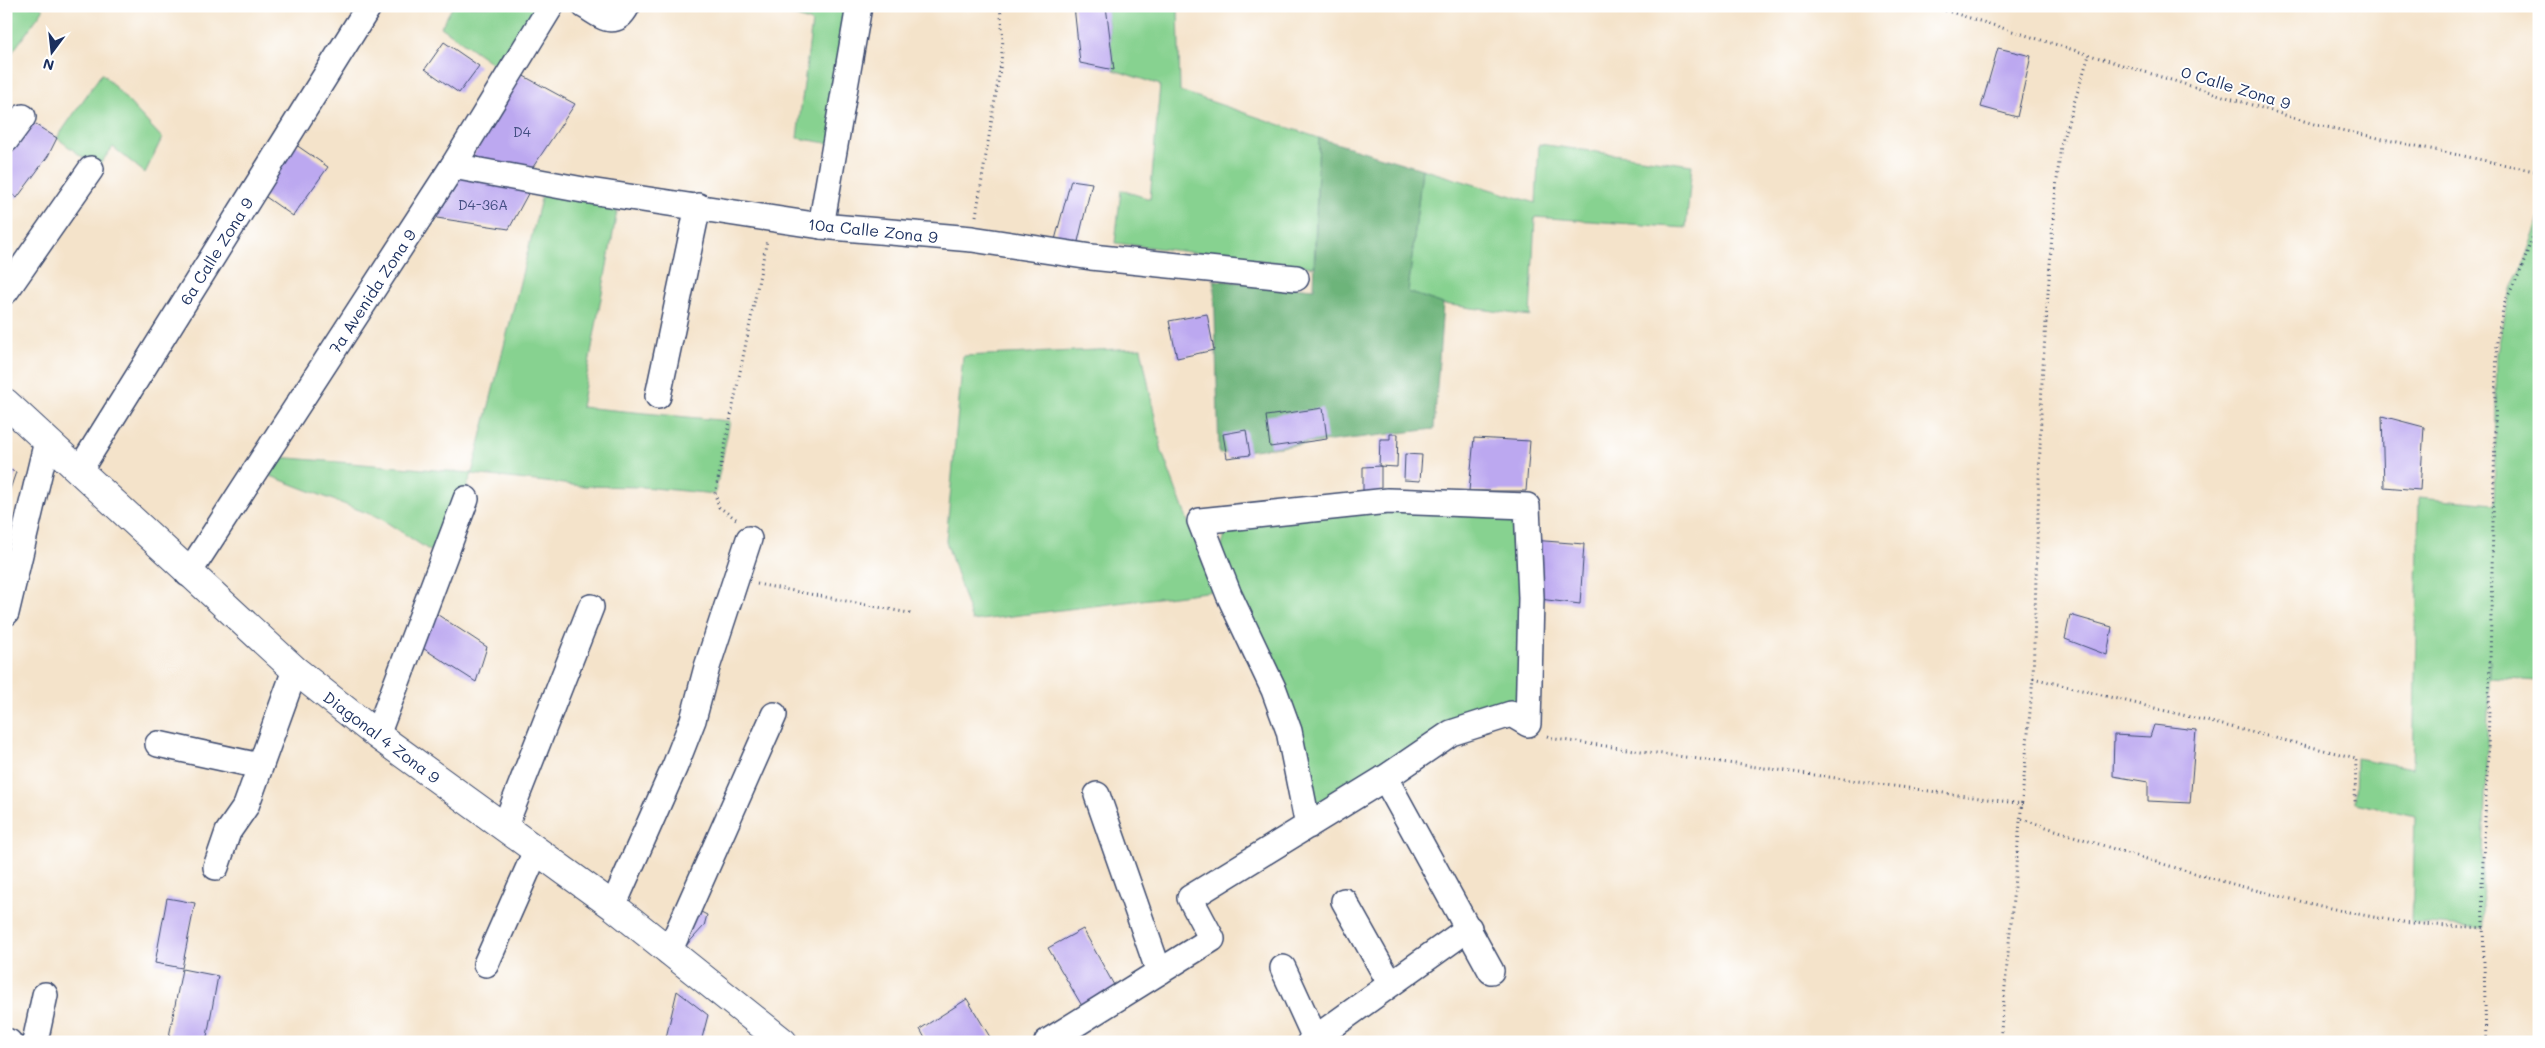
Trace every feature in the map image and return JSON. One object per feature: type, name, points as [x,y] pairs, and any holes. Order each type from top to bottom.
[{"type":"main road","name":"Diagonal 4 Zona 9","points":[[6,403],[188,574],[295,670],[377,734],[612,906],[783,1042]]},
{"type":"street","name":"6a Calle Zona 9","points":[[79,470],[369,6]]},
{"type":"street","name":"7a Avenida Zona 9","points":[[188,574],[453,166],[551,6]]},
{"type":"street","points":[[585,6],[606,19],[615,19],[622,14],[627,6]]},
{"type":"street","points":[[821,226],[859,6]]},
{"type":"street","points":[[6,140],[23,117]]},
{"type":"street","name":"10a Calle Zona 9","points":[[453,166],[583,190],[821,226],[972,240],[1090,257],[1296,278]]},
{"type":"street","points":[[6,291],[91,169]]},
{"type":"street","points":[[658,396],[698,206]]},
{"type":"street","points":[[6,613],[47,440]]},
{"type":"street","points":[[377,734],[466,499]]},
{"type":"street","points":[[1047,1042],[1212,939],[1190,898],[1308,826],[1385,778],[1451,733],[1511,714],[1528,724],[1530,598],[1527,506],[1388,501],[1200,521],[1228,595],[1274,690],[1289,730],[1308,826]]},
{"type":"street","points":[[612,906],[675,766],[750,539]]},
{"type":"street","points":[[505,826],[591,607]]},
{"type":"street","points":[[216,867],[228,832],[246,806],[295,670]]},
{"type":"street","points":[[669,952],[774,715]]},
{"type":"street","points":[[158,744],[260,766]]},
{"type":"street","points":[[1385,778],[1491,970]]},
{"type":"street","points":[[1097,795],[1159,972]]},
{"type":"street","points":[[486,964],[536,851]]},
{"type":"street","points":[[1344,901],[1390,983]]},
{"type":"street","points":[[1283,968],[1313,1040],[1469,928]]},
{"type":"street","points":[[35,1042],[44,995]]},
{"type":"path","points":[[972,240],[1001,63],[1003,39],[1000,6]]},
{"type":"path","name":"0 Calle Zona 9","points":[[1931,6],[2317,124],[2539,172]]},
{"type":"path","points":[[2000,1042],[2022,819],[2033,678],[2042,380],[2054,206],[2061,145],[2089,54]]},
{"type":"path","points":[[717,503],[715,494],[772,218]]},
{"type":"path","points":[[2486,1042],[2482,883],[2488,754],[2498,340],[2504,304],[2520,270],[2539,218]]},
{"type":"path","points":[[737,580],[840,602],[914,614]]},
{"type":"path","points":[[2033,678],[2356,758],[2355,802]]},
{"type":"path","points":[[1528,724],[1536,731],[1555,740],[2023,804]]},
{"type":"path","points":[[2022,819],[2111,849],[2249,889],[2390,920],[2484,928]]},
{"type":"green space","points":[[6,6],[40,6],[43,10],[6,61]]},
{"type":"green space","points":[[453,6],[551,6],[509,75],[441,27]]},
{"type":"green space","points":[[765,6],[856,6],[833,144],[797,138],[812,22]]},
{"type":"green space","points":[[1106,6],[1178,6],[1180,91],[1319,138],[1314,267],[1115,243],[1121,190],[1150,199],[1160,85],[1114,70]]},
{"type":"green space","points":[[102,73],[162,138],[145,173],[113,147],[97,168],[57,138]]},
{"type":"green space","points":[[1319,138],[1422,169],[1408,292],[1443,304],[1434,429],[1219,454],[1214,280],[1314,289]]},
{"type":"green space","points":[[1539,144],[1692,165],[1686,228],[1535,217],[1530,316],[1443,304],[1408,292],[1422,169],[1536,203]]},
{"type":"green space","points":[[545,183],[620,195],[581,407],[730,421],[715,494],[643,487],[582,486],[472,474],[438,556],[380,518],[255,470],[265,456],[472,473]]},
{"type":"green space","points":[[2539,218],[2539,681],[2490,678],[2490,659],[2482,883],[2484,928],[2412,923],[2415,816],[2355,803],[2356,758],[2413,768],[2419,497],[2494,504],[2497,352],[2511,289],[2521,270]]},
{"type":"green space","points":[[1141,348],[1162,452],[1214,591],[972,621],[946,541],[963,356]]},
{"type":"green space","points":[[1495,508],[1521,514],[1520,708],[1314,814],[1221,550],[1227,525],[1313,514]]},
{"type":"building","points":[[1074,6],[1106,6],[1114,70],[1080,63]]},
{"type":"building","points":[[444,42],[479,66],[459,93],[425,69]]},
{"type":"building","points":[[1998,48],[2031,56],[2017,117],[1981,107]]},
{"type":"building","points":[[520,74],[575,104],[529,173],[471,159]]},
{"type":"building","points":[[23,117],[57,138],[48,156],[17,198],[6,190],[6,140]]},
{"type":"building","points":[[289,140],[328,167],[293,216],[256,190]]},
{"type":"building","points":[[458,176],[530,190],[509,229],[437,218]]},
{"type":"building","points":[[1071,180],[1092,183],[1075,254],[1052,251]]},
{"type":"building","points":[[1207,314],[1214,350],[1177,358],[1169,321]]},
{"type":"building","points":[[1323,408],[1327,439],[1270,447],[1266,416]]},
{"type":"building","points":[[2382,416],[2424,427],[2420,490],[2384,487]]},
{"type":"building","points":[[1246,430],[1250,455],[1227,458],[1223,434]]},
{"type":"building","points":[[1390,434],[1398,434],[1397,467],[1379,466],[1380,439],[1390,439]]},
{"type":"building","points":[[1474,438],[1530,441],[1526,491],[1469,491]]},
{"type":"building","points":[[1405,454],[1422,455],[1420,481],[1404,480]]},
{"type":"building","points":[[1381,466],[1381,496],[1363,496],[1363,467]]},
{"type":"building","points":[[6,469],[16,472],[7,498],[6,498]]},
{"type":"building","points":[[1532,540],[1584,544],[1580,604],[1531,598]]},
{"type":"building","points":[[432,611],[487,647],[476,682],[418,645]]},
{"type":"building","points":[[2070,615],[2112,627],[2107,655],[2065,639]]},
{"type":"building","points":[[2154,725],[2196,730],[2190,803],[2148,801],[2148,782],[2113,776],[2114,735],[2150,737]]},
{"type":"building","points":[[167,898],[195,903],[182,968],[155,963]]},
{"type":"building","points":[[697,910],[707,915],[704,926],[682,950]]},
{"type":"building","points":[[1083,929],[1120,996],[1088,1016],[1048,948]]},
{"type":"building","points":[[182,969],[218,976],[206,1042],[168,1042]]},
{"type":"building","points":[[677,991],[708,1015],[701,1042],[665,1042]]},
{"type":"building","points":[[967,999],[993,1042],[927,1042],[920,1029]]}]
